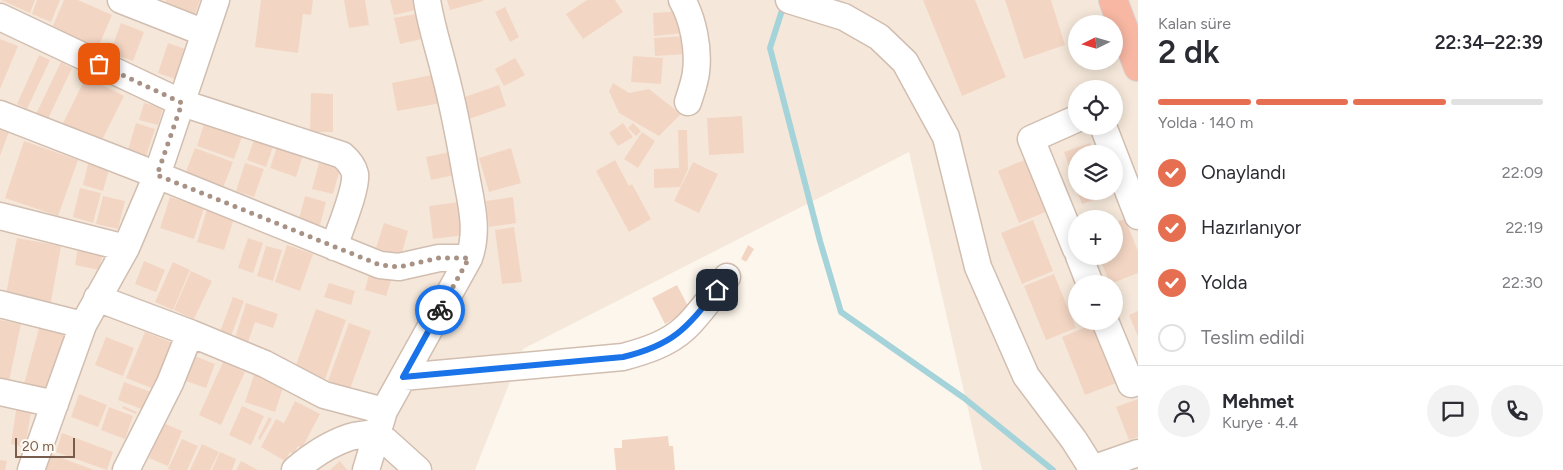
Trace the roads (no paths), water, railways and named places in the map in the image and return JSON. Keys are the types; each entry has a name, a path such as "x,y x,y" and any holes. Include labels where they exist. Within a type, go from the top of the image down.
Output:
{"highway":[{"path":"1113,0 1138,67"}],"street":[{"path":"121,0 205,33"},
{"path":"31,470 83,325 126,248 157,175 216,0"},
{"path":"366,470 381,422 403,377 469,258 474,238 474,220 456,120 436,44 427,0"},
{"path":"682,0 687,9 692,27 696,58 696,71 688,102"},
{"path":"789,0 817,8 847,9 905,62 946,137 978,267 1026,376 1074,440 1092,470 1138,453"},
{"path":"0,17 182,103 342,155 349,160 353,168 355,183 334,247"},
{"path":"0,114 380,265 391,267 407,266 439,258 469,258"},
{"path":"1068,123 1032,139 1068,229"},
{"path":"1106,135 1138,216"},
{"path":"0,216 126,248"},
{"path":"403,377 623,357 640,353 656,347 686,328 727,277"},
{"path":"97,298 265,364 381,422 418,470"},
{"path":"0,304 83,325"},
{"path":"1110,330 1131,384 1138,382"},
{"path":"126,470 170,383 190,333"},
{"path":"0,392 56,404"},
{"path":"295,470 310,456 381,422"}],"waterway":[{"path":"784,4 770,48 820,241 841,312 964,398 1053,470"}]}
